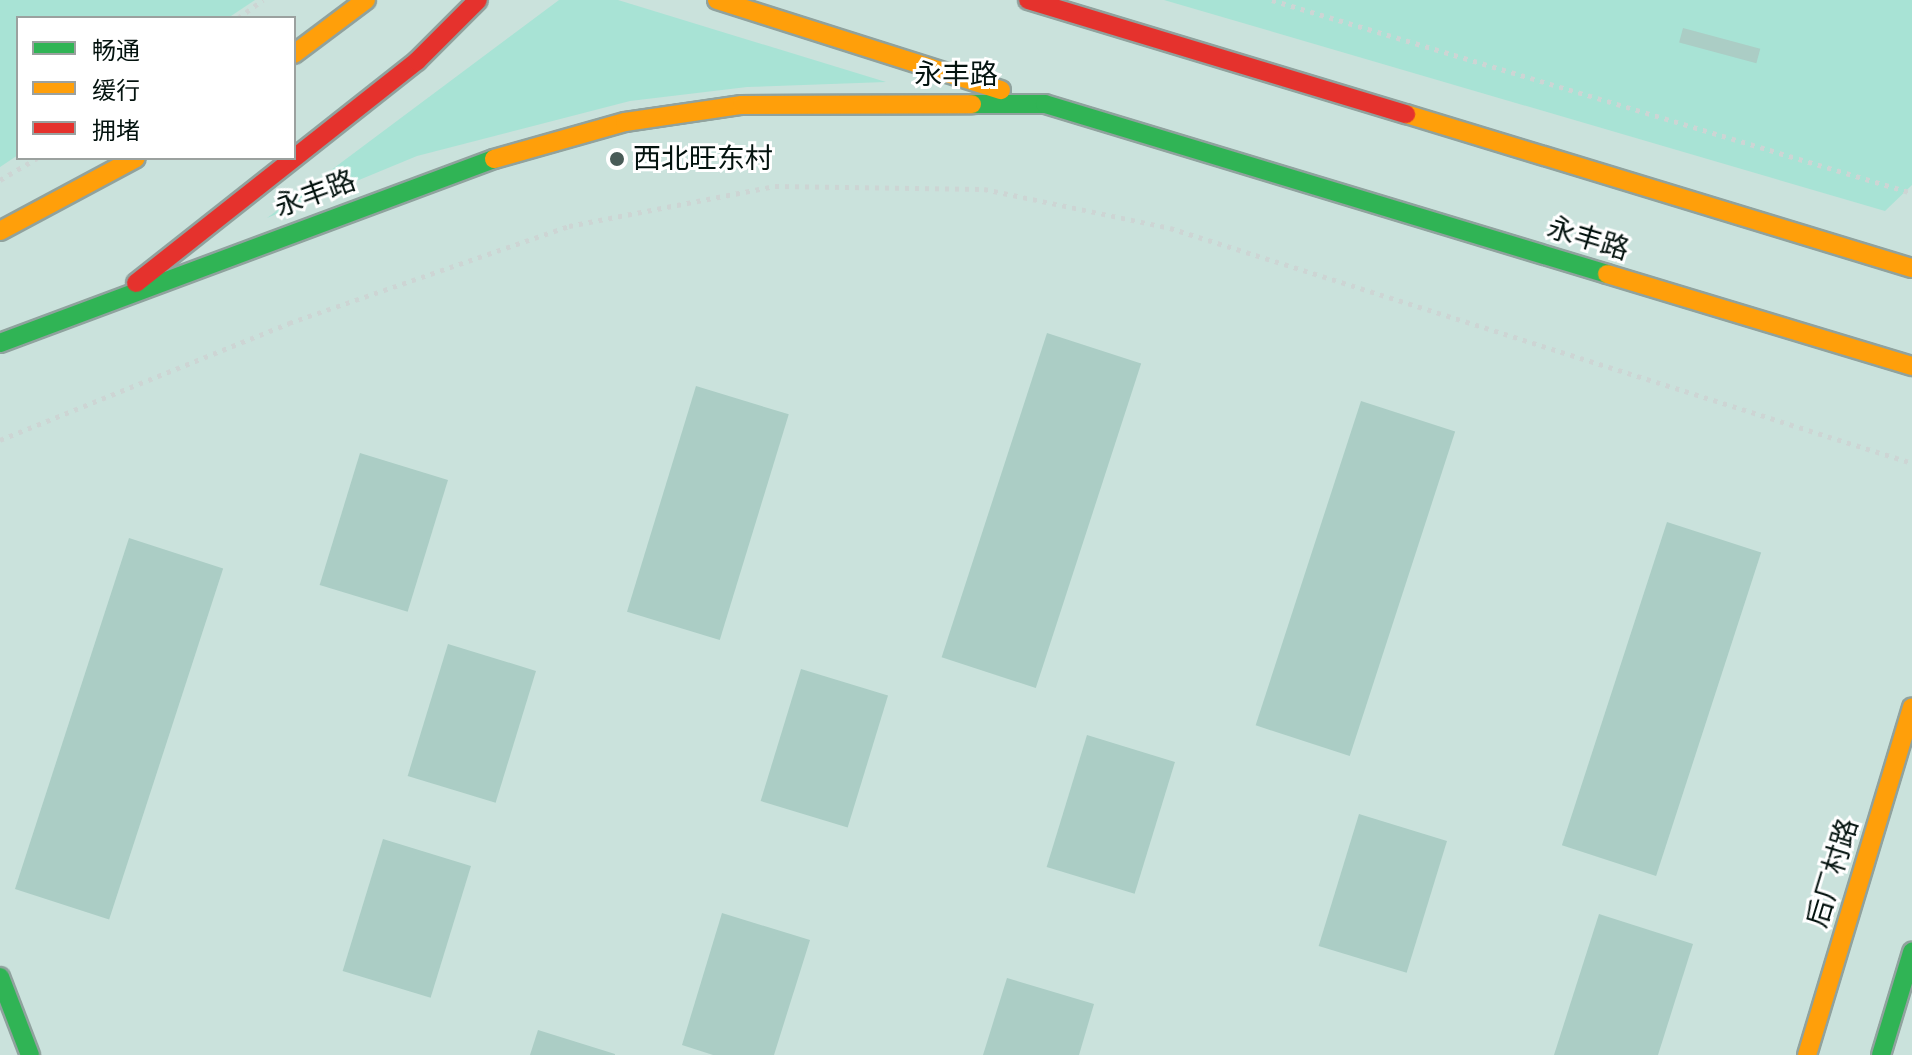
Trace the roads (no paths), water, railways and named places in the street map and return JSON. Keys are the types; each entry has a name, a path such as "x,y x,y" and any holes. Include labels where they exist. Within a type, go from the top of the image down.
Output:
{"main road":[{"path":"296,52 366,0"},
{"path":"296,156 417,61 478,0"},
{"path":"717,0 1045,104"},
{"path":"1028,0 1912,268"},
{"name":"永丰路","path":"0,343 123,293 499,157 625,122 742,105 1045,104 1912,366"},
{"path":"0,231 132,160"},
{"path":"123,293 292,160"},
{"name":"后厂村路","path":"1807,1055 1912,708"},
{"path":"1881,1055 1912,952"},
{"path":"0,977 30,1055"}],"place":[{"name":"西北旺东村","path":"617,159"}]}
